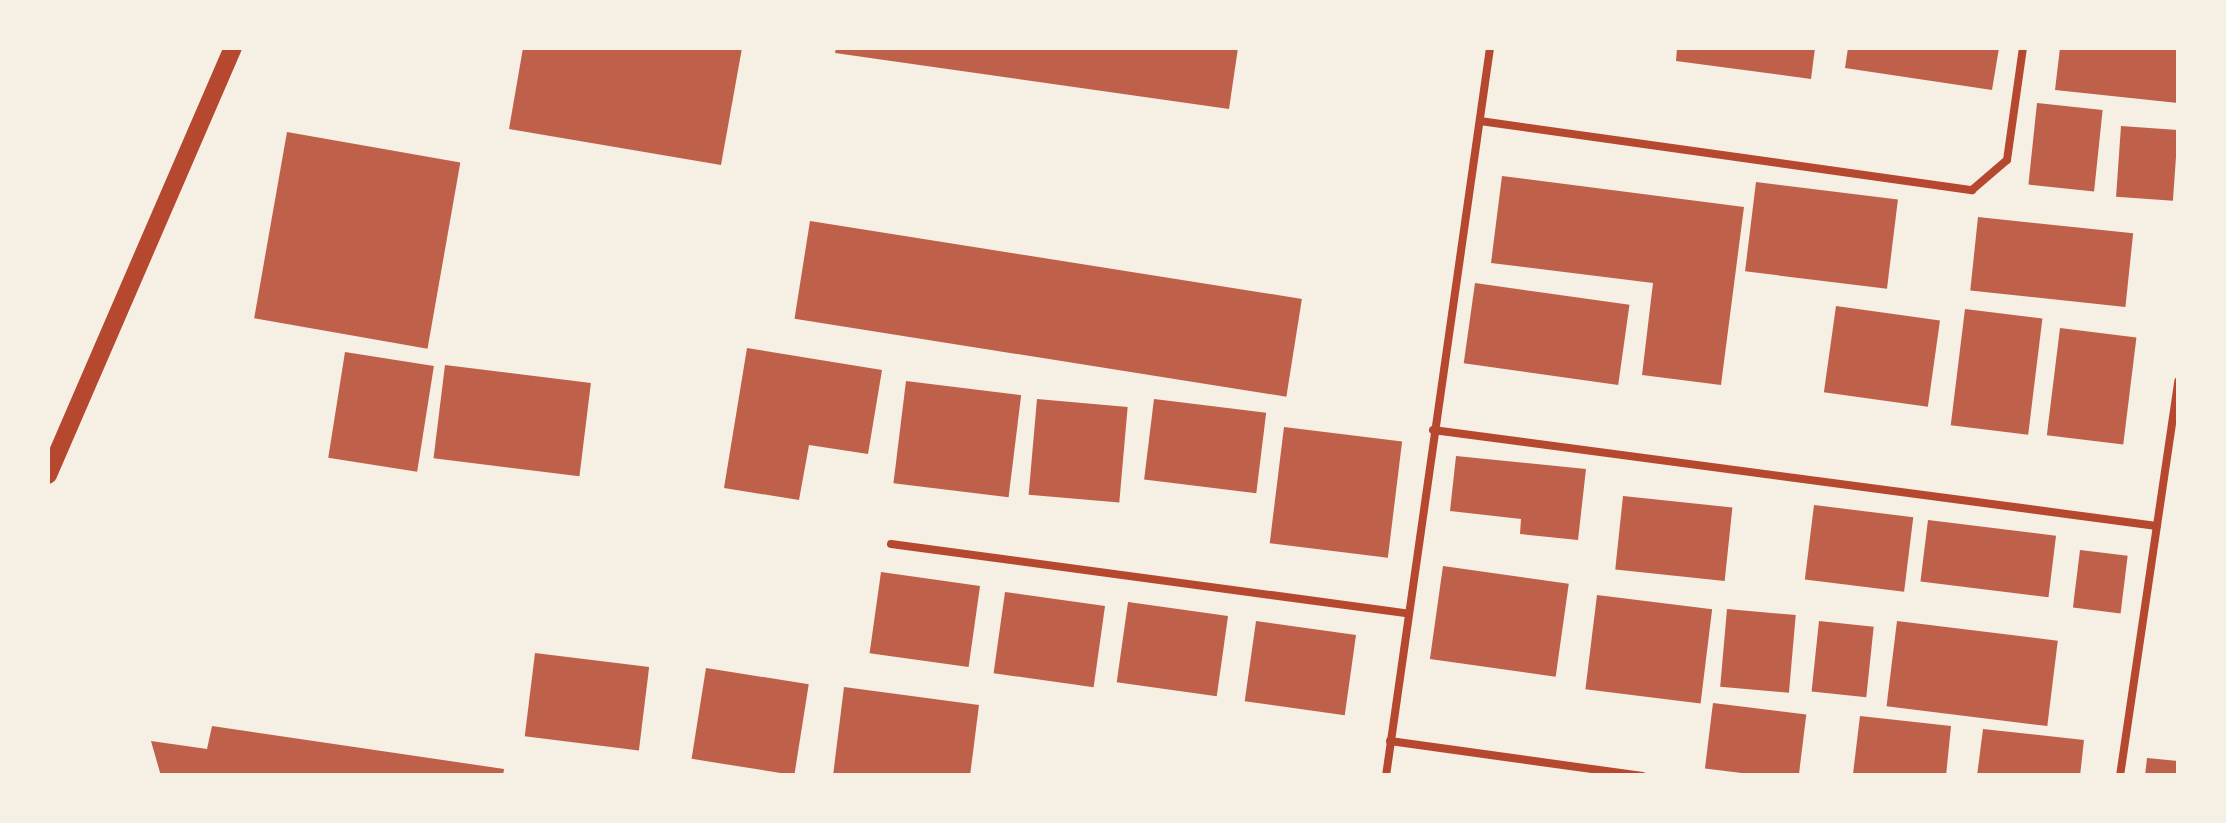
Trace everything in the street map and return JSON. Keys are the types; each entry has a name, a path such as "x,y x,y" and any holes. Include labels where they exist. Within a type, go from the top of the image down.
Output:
{"street":[{"path":"48,475 233,48"}],"lane":[{"path":"1386,776 1405,613 1490,48"},
{"path":"1480,121 1972,190 2008,160 2022,48"},
{"path":"2120,776 2178,380"},
{"path":"1432,430 2158,526"},
{"path":"892,544 1405,613"},
{"path":"1390,741 1643,776"}],"building":[{"path":"523,48 742,48 721,165 509,129"},
{"path":"836,48 1238,48 1229,109 835,53"},
{"path":"1677,48 1815,48 1811,79 1676,61"},
{"path":"1848,48 1999,48 1992,90 1845,68"},
{"path":"2060,48 2178,48 2178,103 2055,90"},
{"path":"2037,103 2103,110 2094,191 2028,185"},
{"path":"2121,126 2178,130 2173,201 2116,197"},
{"path":"287,132 460,163 428,349 254,318"},
{"path":"1502,176 1744,207 1721,385 1642,375 1653,283 1491,263"},
{"path":"1756,182 1898,199 1887,289 1745,271"},
{"path":"1978,217 2133,233 2125,307 1970,291"},
{"path":"810,221 1302,299 1286,397 795,319"},
{"path":"1475,283 1629,305 1618,385 1464,363"},
{"path":"1836,306 1940,321 1928,407 1824,392"},
{"path":"1965,309 2042,319 2028,435 1951,425"},
{"path":"2060,328 2136,337 2123,445 2047,435"},
{"path":"747,348 882,370 868,454 809,445 799,500 724,488"},
{"path":"345,352 434,366 417,472 328,458"},
{"path":"445,365 591,383 579,476 434,458"},
{"path":"906,381 1021,395 1009,497 893,483"},
{"path":"1037,399 1128,407 1119,503 1029,495"},
{"path":"1154,399 1266,413 1256,493 1144,479"},
{"path":"1284,427 1402,442 1388,558 1270,543"},
{"path":"1456,456 1586,469 1578,540 1520,534 1521,519 1450,511"},
{"path":"1623,496 1732,507 1725,581 1615,570"},
{"path":"1814,505 1913,517 1904,592 1805,579"},
{"path":"1928,520 2056,536 2048,597 1920,582"},
{"path":"2080,550 2128,556 2121,613 2073,608"},
{"path":"1443,566 1569,584 1556,677 1430,659"},
{"path":"881,572 980,586 969,667 870,653"},
{"path":"1005,592 1105,606 1094,687 994,673"},
{"path":"1597,595 1712,609 1701,703 1585,689"},
{"path":"1128,602 1228,616 1217,696 1117,682"},
{"path":"1727,609 1796,615 1789,693 1720,687"},
{"path":"1256,621 1356,635 1345,715 1245,701"},
{"path":"1819,621 1874,627 1866,697 1812,692"},
{"path":"1897,621 2058,641 2047,726 1887,706"},
{"path":"535,653 649,667 639,750 525,736"},
{"path":"706,668 809,684 794,775 692,759"},
{"path":"844,687 979,705 970,776 833,776"},
{"path":"1713,703 1806,714 1799,776 1705,769"},
{"path":"1860,716 1951,726 1946,776 1853,774"},
{"path":"212,726 504,769 503,776 161,776 151,741 207,749"},
{"path":"1983,729 2084,740 2080,776 1977,776"},
{"path":"2147,758 2178,761 2178,776 2145,776"}]}
